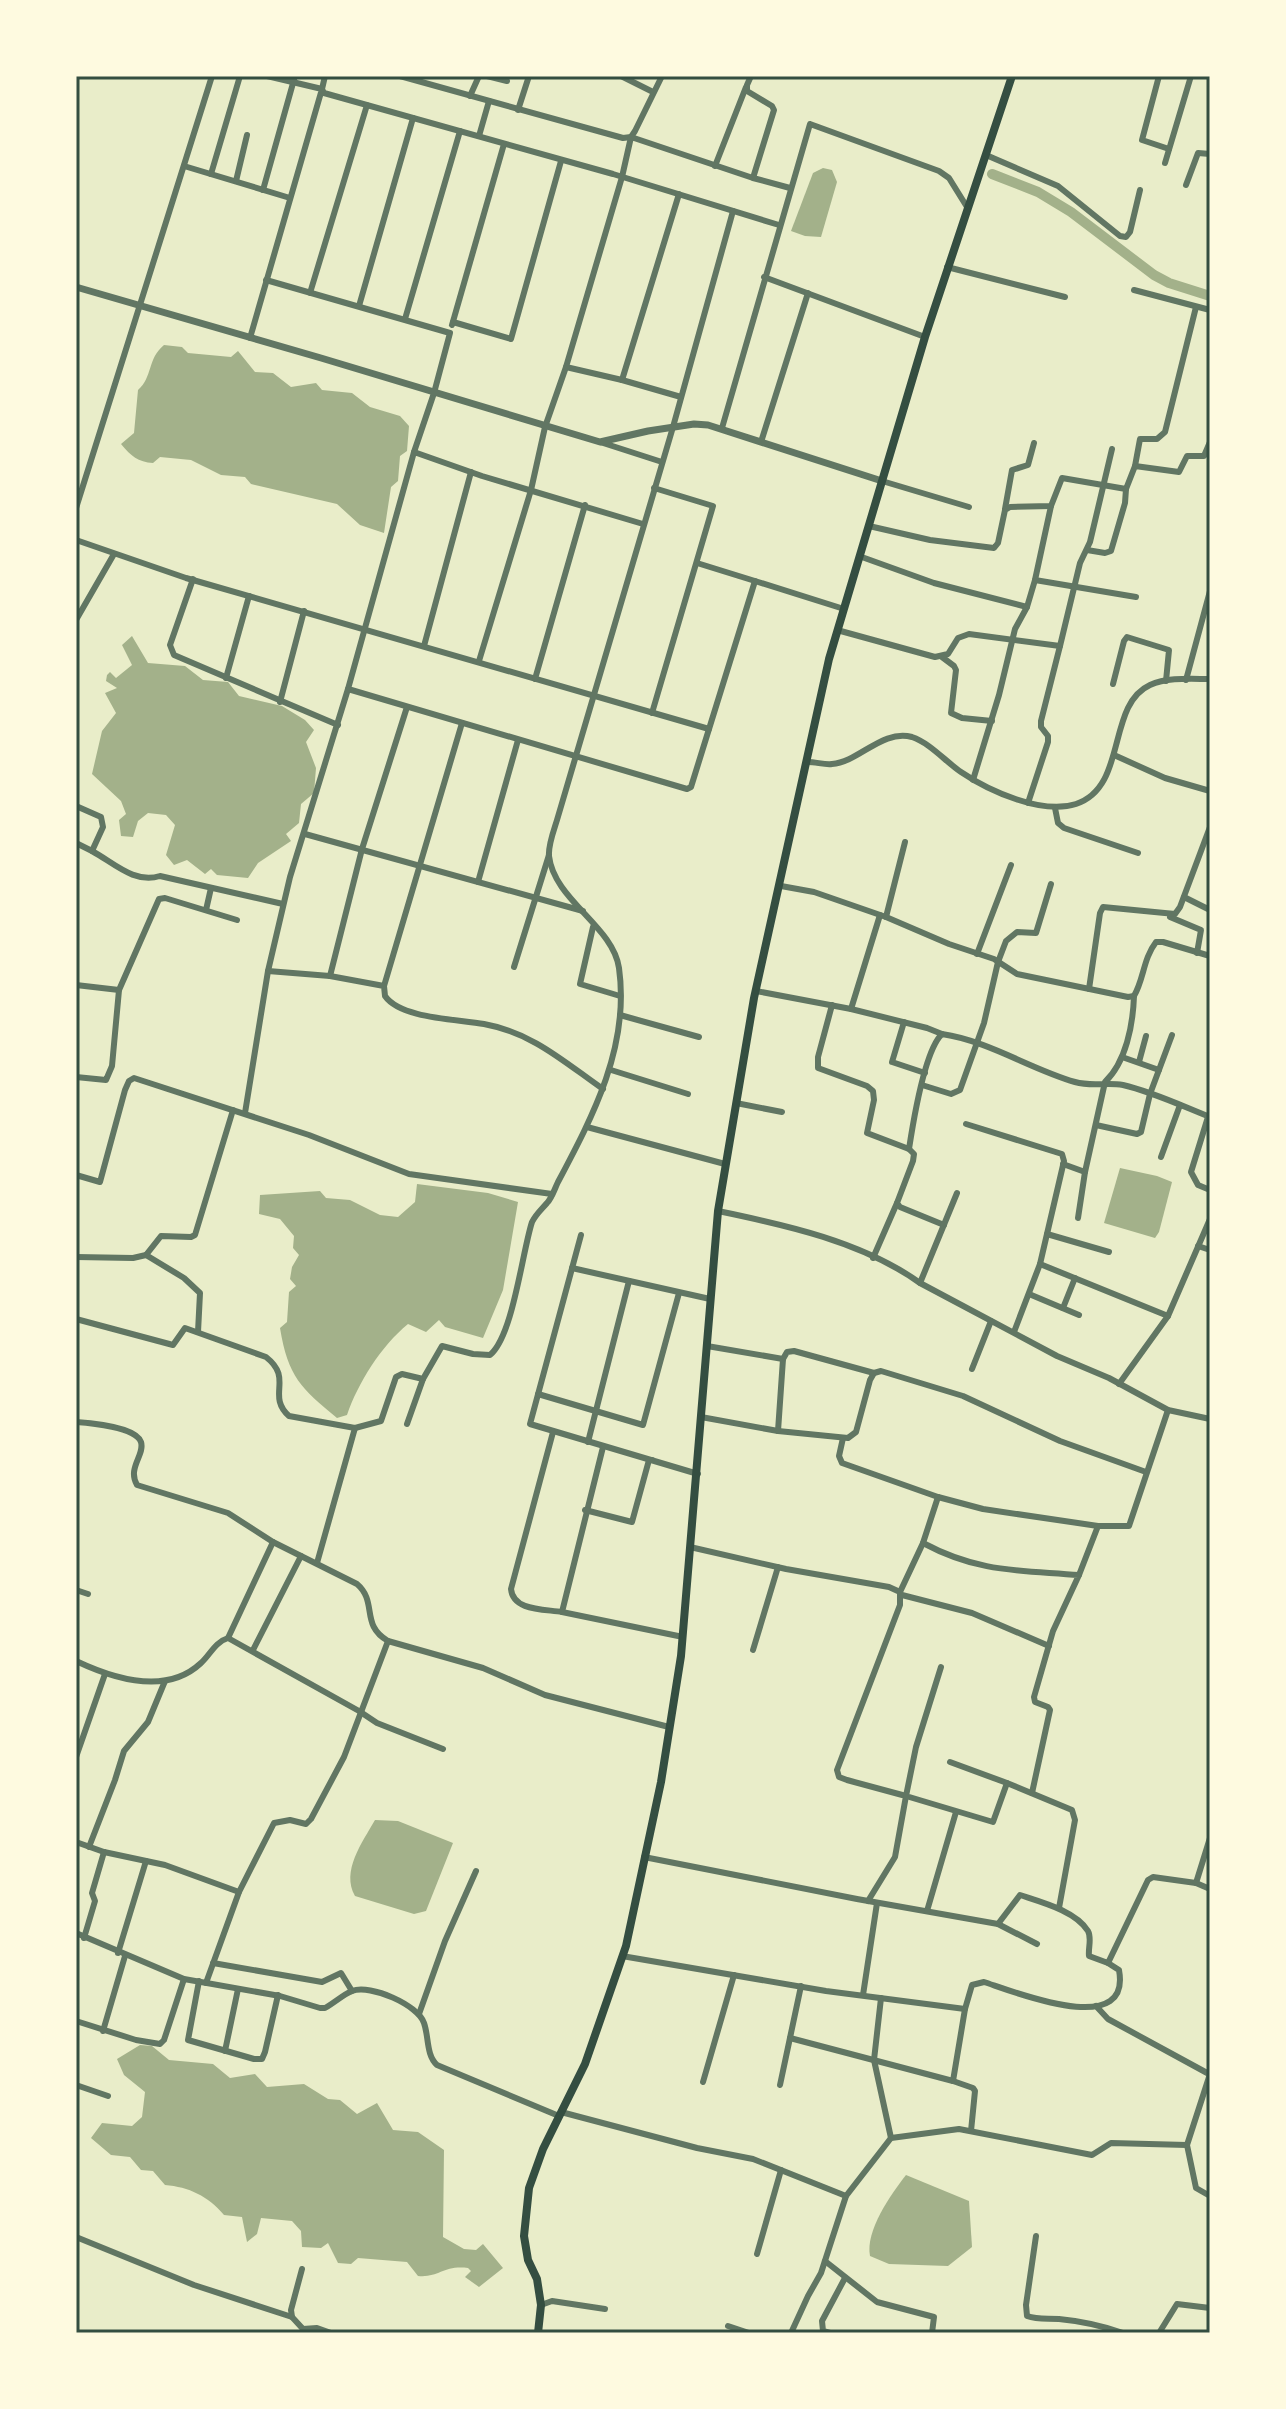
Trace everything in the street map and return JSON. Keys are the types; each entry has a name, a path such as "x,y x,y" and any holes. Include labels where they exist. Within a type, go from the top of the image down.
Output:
{"main road":[{"path":"538,2333 541,2305 524,2236 529,2188 585,2064 622,1956 661,1782 683,1637 718,1211 756,991 837,630 947,267 1012,76"}],"street":[{"path":"76,508 212,76"},
{"path":"211,174 240,76"},
{"path":"267,76 294,79 322,89 324,93 779,225"},
{"path":"250,338 325,76"},
{"path":"400,76 623,138 631,137 790,188"},
{"path":"470,96 479,76"},
{"path":"487,76 507,81"},
{"path":"518,110 529,76"},
{"path":"621,76 653,92"},
{"path":"479,661 531,490 545,427 566,367 622,177 631,137 662,76"},
{"path":"715,166 751,76"},
{"path":"1159,76 1142,140 1169,149"},
{"path":"1165,163 1191,76"},
{"path":"263,190 294,79"},
{"path":"747,85 747,91 774,110 753,178"},
{"path":"479,136 489,101"},
{"path":"310,293 367,105"},
{"path":"359,306 413,118"},
{"path":"722,428 810,124 939,171 949,178 967,207"},
{"path":"405,319 460,131"},
{"path":"236,181 247,135"},
{"path":"245,1113 268,971 283,904 320,775 338,725 504,144"},
{"path":"1186,185 1198,153 1210,154"},
{"path":"986,155 1058,186 1120,236 1126,237 1130,232 1140,190"},
{"path":"453,322 511,339 561,161"},
{"path":"184,166 290,198"},
{"path":"622,380 679,194"},
{"path":"514,967 673,427 733,211"},
{"path":"947,267 1065,297"},
{"path":"764,277 925,337"},
{"path":"266,280 450,333"},
{"path":"76,288 662,462"},
{"path":"1134,290 1210,310"},
{"path":"761,442 808,293"},
{"path":"1087,550 1111,551 1140,439 1157,439 1165,432 1196,307"},
{"path":"566,367 681,397"},
{"path":"600,442 694,424 722,428 969,507"},
{"path":"1135,466 1179,472 1187,456 1204,456 1210,442"},
{"path":"869,526 930,540 994,548 998,543 1012,470 1028,465 1034,443"},
{"path":"1028,803 1048,742 1041,721 1112,449"},
{"path":"414,452 643,524"},
{"path":"424,646 471,472"},
{"path":"973,780 992,721 1012,639 1035,580 1051,506 1062,478 1126,489"},
{"path":"652,713 713,506 654,488"},
{"path":"535,679 585,505"},
{"path":"1005,510 1010,507 1051,506"},
{"path":"76,540 249,596 709,729"},
{"path":"76,620 114,554"},
{"path":"859,556 934,583 1027,607"},
{"path":"697,563 844,609"},
{"path":"193,579 170,645 174,655 338,725"},
{"path":"1035,580 1136,597"},
{"path":"348,689 687,789 691,787 755,581"},
{"path":"1186,680 1210,591"},
{"path":"226,678 249,596"},
{"path":"280,702 304,611"},
{"path":"837,630 942,657 956,670 951,713 962,718 992,721"},
{"path":"942,657 948,654 963,634 1060,646"},
{"path":"1113,684 1127,637 1169,650 1166,681"},
{"path":"808,762 837,763 887,740 910,737 973,780 1028,803 1055,808 1079,803 1094,792 1105,777 1132,701 1141,690 1166,681 1210,679"},
{"path":"330,976 362,849 407,707"},
{"path":"462,723 384,986 385,996 398,1009 488,1024 523,1035 544,1045 603,1089"},
{"path":"478,882 518,740"},
{"path":"1114,755 1165,778 1210,791"},
{"path":"76,806 101,817 103,822 92,851"},
{"path":"1055,808 1058,823 1064,828 1138,853"},
{"path":"1167,916 1175,914 1184,897 1210,827"},
{"path":"305,834 583,911"},
{"path":"851,1009 905,842"},
{"path":"76,843 140,878 160,876 283,904"},
{"path":"407,1424 423,1379 442,1346 473,1354 490,1355 495,1351 506,1328 533,1221 552,1194 587,1127 611,1070 620,1015 619,968 614,948 593,927 557,878 549,855"},
{"path":"977,954 1011,865"},
{"path":"922,1085 956,1093 977,1044 998,962 1011,935 1017,932 1036,933 1051,884"},
{"path":"781,886 814,892 883,916 998,962 1017,974 1134,996"},
{"path":"206,910 211,888"},
{"path":"1184,897 1210,910"},
{"path":"76,1077 99,1081 106,1080 109,1075 119,990 159,899 165,898 237,920"},
{"path":"1089,989 1103,907 1167,916 1201,930 1197,953"},
{"path":"593,927 580,984 620,996"},
{"path":"756,991 904,1022 977,1044 1072,1081 1096,1085 1115,1073 1122,1057 1132,1021 1134,996 1142,969 1156,942 1210,956"},
{"path":"268,971 330,976 384,986"},
{"path":"76,985 119,990"},
{"path":"832,1005 818,1068 873,1091 867,1133 909,1149 914,1154 873,1258"},
{"path":"620,1015 699,1037"},
{"path":"904,1022 892,1062 925,1073"},
{"path":"909,1149 925,1073 937,1038 942,1034"},
{"path":"1096,1125 1137,1134 1141,1132 1150,1094 1172,1035"},
{"path":"1139,1062 1146,1036"},
{"path":"1122,1057 1159,1070"},
{"path":"611,1070 688,1094"},
{"path":"76,1175 100,1182 131,1078 309,1135 409,1174 552,1194"},
{"path":"1105,1082 1150,1094 1209,1117 1191,1172 1198,1185 1210,1190"},
{"path":"1078,1218 1105,1082"},
{"path":"736,1103 782,1112"},
{"path":"1161,1157 1180,1105"},
{"path":"76,1257 133,1258 146,1255 161,1236 195,1235 233,1110"},
{"path":"966,1124 1062,1154 1063,1164 1040,1264 1014,1332"},
{"path":"587,1127 725,1164"},
{"path":"1063,1164 1085,1172"},
{"path":"920,1283 957,1193"},
{"path":"897,1203 944,1225"},
{"path":"718,1211 778,1224 844,1245 899,1268 920,1283 1057,1356 1168,1410 1210,1419"},
{"path":"1119,1384 1168,1316 1210,1219"},
{"path":"1047,1234 1109,1252"},
{"path":"581,1235 530,1424 698,1474"},
{"path":"1198,1246 1210,1250"},
{"path":"146,1255 184,1278 200,1293 198,1332"},
{"path":"1040,1264 1168,1316"},
{"path":"572,1268 710,1299"},
{"path":"1063,1308 1075,1278"},
{"path":"588,1442 629,1281"},
{"path":"538,1394 643,1425 679,1293"},
{"path":"1029,1294 1079,1315"},
{"path":"76,1319 173,1345 185,1328 266,1357 277,1365 280,1373 279,1400 289,1416 355,1428 381,1421 399,1375 423,1379"},
{"path":"972,1369 991,1321"},
{"path":"707,1346 783,1359"},
{"path":"778,1431 783,1359 787,1352 794,1351 874,1373 889,1372 963,1396 1060,1441 1146,1472"},
{"path":"701,1417 778,1431 843,1438 853,1436 874,1373"},
{"path":"843,1438 839,1456 842,1463 938,1497 983,1509 1098,1526 1129,1526 1168,1410"},
{"path":"76,1422 127,1431 139,1439 141,1446 133,1475 137,1485 228,1513 273,1542 364,1590 370,1624 378,1635 388,1641 483,1668 545,1695 669,1727"},
{"path":"317,1563 355,1428"},
{"path":"553,1432 511,1589 512,1597 518,1604 683,1637"},
{"path":"562,1612 603,1447"},
{"path":"585,1510 632,1522 649,1460 652,1460"},
{"path":"938,1497 837,1774 847,1780 993,1822 1007,1783"},
{"path":"1032,1793 1050,1710 1035,1702 1034,1697 1053,1631 1098,1526"},
{"path":"228,1638 273,1542"},
{"path":"923,1543 968,1563 993,1569 1079,1575"},
{"path":"690,1547 889,1587 901,1594 972,1613 1049,1646"},
{"path":"253,1650 301,1556"},
{"path":"753,1650 778,1567"},
{"path":"76,1590 88,1594"},
{"path":"76,1661 130,1681 165,1681 189,1672 222,1640 228,1638 377,1723 443,1749"},
{"path":"278,1995 262,2059 188,2040 203,1982 239,1892 274,1823 290,1820 308,1824 344,1757 388,1641"},
{"path":"868,1901 895,1857 916,1747 941,1667"},
{"path":"76,1757 105,1674"},
{"path":"89,1847 124,1751 148,1722 165,1681"},
{"path":"950,1762 1072,1810 1074,1814 1059,1908"},
{"path":"927,1911 956,1812"},
{"path":"1196,1883 1210,1838"},
{"path":"76,1842 104,1852 165,1865 239,1892"},
{"path":"84,1938 95,1901 92,1893 104,1852"},
{"path":"644,1857 998,1924 1037,1944"},
{"path":"103,2031 146,1861"},
{"path":"419,2014 445,1941 476,1871"},
{"path":"1108,1963 1148,1880 1153,1877 1196,1883 1210,1889"},
{"path":"953,2081 972,1985 984,1982 1053,2006 1096,2006 1111,2000 1118,1987 1119,1970 1108,1963 1091,1959 1088,1953 1090,1938 1086,1929 1059,1908 1020,1895 998,1924"},
{"path":"863,1995 877,1903"},
{"path":"76,1933 184,1979 278,1995 325,2008 352,1991 368,1990 387,1995 419,2014 424,2022 431,2059 437,2065 560,2114 753,2159 846,2196"},
{"path":"622,1956 965,2009"},
{"path":"213,1963 322,1982 341,1973 352,1991"},
{"path":"703,2082 734,1975"},
{"path":"76,2021 103,2031 160,2044 184,1979"},
{"path":"780,2085 801,1986"},
{"path":"225,2051 238,1989"},
{"path":"881,1998 874,2060 891,2138"},
{"path":"1096,2006 1108,2019 1210,2074 1187,2145 1196,2188 1210,2196"},
{"path":"790,2038 973,2088 971,2131"},
{"path":"76,2085 108,2096"},
{"path":"791,2333 825,2261 846,2196 891,2138 959,2129 1092,2155 1111,2143 1187,2145"},
{"path":"757,2254 781,2170"},
{"path":"1036,2236 1027,2316 1100,2326 1123,2333"},
{"path":"76,2237 194,2285 292,2317 303,2329 317,2328 331,2333"},
{"path":"825,2261 877,2302 934,2317 932,2333"},
{"path":"292,2317 291,2310 302,2269"},
{"path":"830,2333 823,2331 822,2321 845,2278"},
{"path":"541,2305 552,2301 605,2309"},
{"path":"1159,2333 1177,2304 1210,2308"},
{"path":"728,2326 749,2333"}],"shaded area":[{"path":"823,168 832,170 837,182 821,237 791,231 813,173"},
{"path":"164,345 182,347 188,353 231,357 238,351 255,372 273,373 291,387 316,383 322,390 352,393 370,407 400,416 409,426 407,451 400,456 398,481 391,487 384,533 360,525 337,504 251,484 245,477 221,475 191,460 160,457 153,463 132,455 121,444 134,433 138,390"},
{"path":"132,636 148,663 185,666 203,680 228,682 239,696 282,706 305,720 314,730 306,742 316,768 314,793 301,804 299,823 286,834 291,841 258,863 248,878 217,875 211,869 205,874 187,860 174,865 166,855 175,825 166,815 148,813 138,821 133,837 121,836 119,820 126,814 121,801 92,774 102,731 116,713 105,693 117,688 106,681 107,675 110,672 116,678 132,665 122,645"},
{"path":"1120,1168 1172,1182 1155,1238 1104,1223"},
{"path":"417,1184 488,1193 518,1202 503,1290 483,1338 445,1327 439,1320 426,1332 408,1324 372,1366 357,1390 347,1415 337,1418 305,1389 287,1359 280,1328 287,1322 289,1292 296,1286 290,1279 292,1267 299,1255 293,1248 294,1236 280,1219 259,1214 260,1195 320,1191 326,1198 350,1200 380,1215 398,1217 415,1202"},
{"path":"375,1820 398,1821 453,1843 426,1911 414,1914 355,1896 350,1877 352,1867"},
{"path":"140,2045 152,2046 169,2060 213,2064 230,2078 255,2074 267,2087 304,2084 328,2099 340,2100 357,2114 377,2103 393,2130 418,2132 444,2150 443,2237 464,2249 476,2250 483,2244 503,2268 479,2287 465,2277 471,2271 468,2268 418,2276 407,2262 358,2258 351,2264 338,2263 328,2243 321,2248 302,2247 301,2231 292,2221 261,2218 257,2234 247,2242 242,2217 224,2215 198,2194 165,2185 153,2171 141,2170 130,2157 111,2155 91,2138 102,2123 132,2126 142,2117 145,2092 124,2075 117,2059"},
{"path":"906,2175 969,2201 972,2247 948,2266 889,2264 870,2256 869,2246 875,2224"}],"waterway":[{"path":"992,174 1038,192 1071,212 1154,275 1210,296"}]}
